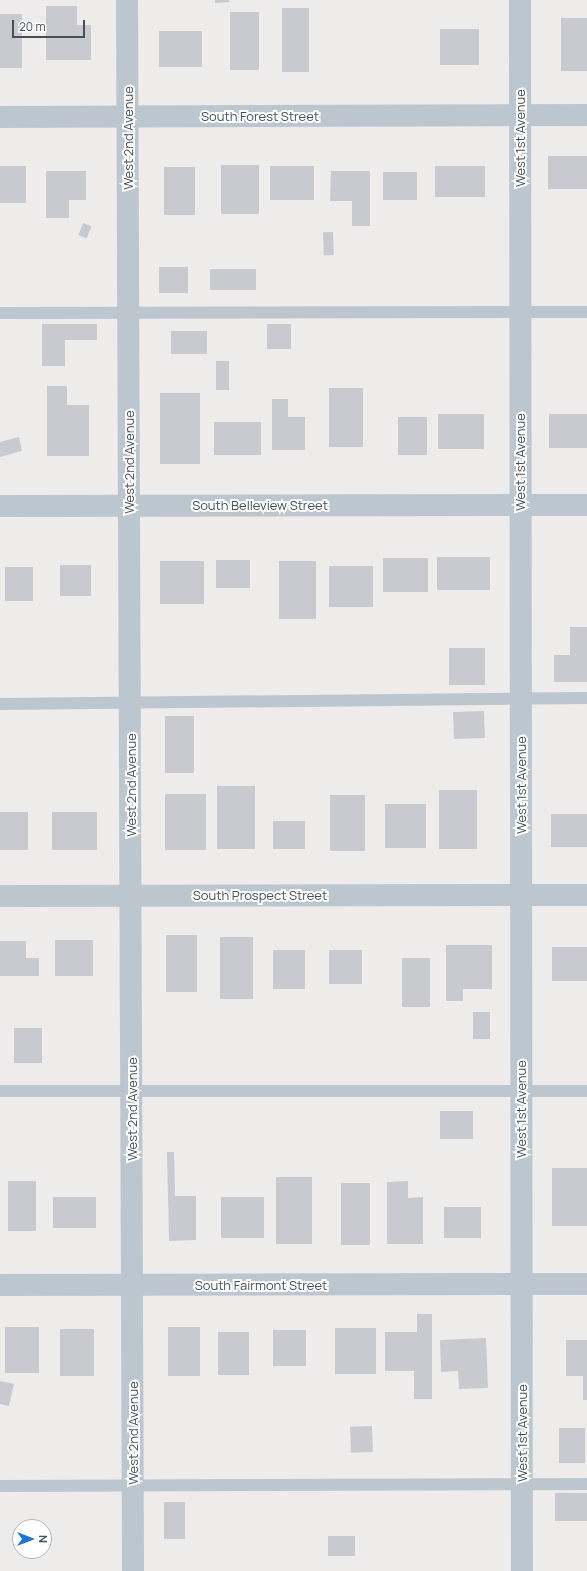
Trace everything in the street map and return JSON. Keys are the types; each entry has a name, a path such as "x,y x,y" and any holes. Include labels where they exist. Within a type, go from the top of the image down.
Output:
{"street":[{"name":"West 2nd Avenue","path":"127,0 134,1571"},
{"name":"West 1st Avenue","path":"520,0 522,1571"},
{"name":"South Forest Street","path":"0,117 587,115"},
{"name":"South Belleview Street","path":"0,506 587,505"},
{"name":"South Prospect Street","path":"0,896 587,895"},
{"name":"South Fairmont Street","path":"0,1285 587,1284"}],"lane":[{"path":"0,313 587,312"},
{"path":"0,704 130,704 587,698"},
{"path":"0,1091 587,1091"},
{"path":"0,1486 587,1484"}],"building":[{"path":"215,0 229,0 229,2 215,3"},
{"path":"46,6 77,6 77,25 91,25 91,60 46,60"},
{"path":"282,8 309,8 309,72 282,72"},
{"path":"230,12 259,12 259,70 230,70"},
{"path":"0,14 22,14 22,68 0,68"},
{"path":"561,18 587,18 587,71 561,71"},
{"path":"440,29 479,29 479,65 440,65"},
{"path":"159,31 202,31 202,67 159,67"},
{"path":"548,156 587,156 587,189 548,189"},
{"path":"221,165 259,165 259,214 221,214"},
{"path":"0,166 26,166 26,203 0,203"},
{"path":"270,166 314,166 314,200 270,200"},
{"path":"435,166 485,166 485,197 435,197"},
{"path":"164,167 195,167 195,215 164,215"},
{"path":"46,171 86,171 86,200 69,200 69,218 46,218"},
{"path":"331,171 370,171 370,226 352,226 352,201 330,201"},
{"path":"383,172 417,172 417,200 383,200"},
{"path":"83,223 91,226 87,238 78,235"},
{"path":"323,232 333,232 334,255 324,255"},
{"path":"159,267 188,267 188,293 159,293"},
{"path":"210,269 256,269 256,290 210,290"},
{"path":"42,324 97,324 97,340 65,340 65,366 42,366"},
{"path":"267,324 291,324 291,349 267,349"},
{"path":"171,331 207,331 207,354 171,354"},
{"path":"216,361 229,361 229,390 216,390"},
{"path":"47,386 67,386 67,405 89,405 89,456 47,456"},
{"path":"329,388 363,388 363,447 329,447"},
{"path":"160,393 200,393 200,464 160,464"},
{"path":"272,399 288,399 288,417 305,417 305,450 272,450"},
{"path":"438,414 484,414 484,449 438,449"},
{"path":"549,414 587,414 587,448 549,448"},
{"path":"398,417 427,417 427,455 398,455"},
{"path":"214,422 261,422 261,455 214,455"},
{"path":"19,437 22,451 0,457 0,442"},
{"path":"437,557 490,557 490,590 437,590"},
{"path":"383,558 428,558 428,592 383,592"},
{"path":"216,560 250,560 250,588 216,588"},
{"path":"160,561 204,561 204,604 160,604"},
{"path":"279,561 316,561 316,619 279,619"},
{"path":"60,565 91,565 91,596 60,596"},
{"path":"329,566 373,566 373,607 329,607"},
{"path":"5,567 33,567 33,601 5,601"},
{"path":"570,627 587,627 587,682 554,682 554,655 570,655"},
{"path":"449,648 485,648 485,685 449,685"},
{"path":"484,711 485,738 454,739 453,712"},
{"path":"165,716 194,716 194,773 165,773"},
{"path":"217,786 255,786 255,849 217,849"},
{"path":"439,790 477,790 477,849 439,849"},
{"path":"165,794 206,794 206,850 165,850"},
{"path":"330,795 365,795 365,851 330,851"},
{"path":"385,804 426,804 426,848 385,848"},
{"path":"0,812 28,812 28,850 0,850"},
{"path":"52,812 97,812 97,850 52,850"},
{"path":"551,814 587,814 587,847 551,847"},
{"path":"273,821 305,821 305,849 273,849"},
{"path":"166,935 197,935 197,992 166,992"},
{"path":"220,937 253,937 253,999 220,999"},
{"path":"55,940 93,940 93,976 55,976"},
{"path":"0,941 26,941 26,958 39,958 39,976 0,976"},
{"path":"446,945 492,945 492,989 463,989 463,1001 446,1001"},
{"path":"552,947 587,947 587,981 552,981"},
{"path":"273,950 305,950 305,989 273,989"},
{"path":"329,950 362,950 362,984 329,984"},
{"path":"402,958 430,958 430,1007 402,1007"},
{"path":"473,1012 490,1012 490,1039 473,1039"},
{"path":"14,1028 42,1028 42,1063 14,1063"},
{"path":"440,1111 473,1111 473,1139 440,1139"},
{"path":"167,1152 174,1152 175,1196 196,1196 196,1240 169,1241"},
{"path":"552,1168 587,1168 587,1226 552,1226"},
{"path":"276,1177 312,1177 312,1244 276,1244"},
{"path":"8,1181 36,1181 36,1231 8,1231"},
{"path":"408,1181 408,1198 423,1197 423,1244 387,1244 387,1182"},
{"path":"341,1183 370,1183 370,1245 341,1245"},
{"path":"53,1197 96,1197 96,1228 53,1228"},
{"path":"221,1197 264,1197 264,1238 221,1238"},
{"path":"444,1207 481,1207 481,1238 444,1238"},
{"path":"417,1314 432,1314 432,1399 414,1399 414,1371 385,1371 385,1332 417,1332"},
{"path":"5,1327 39,1327 39,1373 5,1373"},
{"path":"168,1327 200,1327 200,1376 168,1376"},
{"path":"335,1328 376,1328 376,1374 335,1374"},
{"path":"60,1329 94,1329 94,1376 60,1376"},
{"path":"273,1330 306,1330 306,1366 273,1366"},
{"path":"218,1332 249,1332 249,1375 218,1375"},
{"path":"486,1338 488,1388 459,1389 458,1371 441,1372 440,1340"},
{"path":"566,1340 587,1340 587,1400 583,1400 583,1376 566,1376"},
{"path":"0,1381 14,1384 9,1406 0,1404"},
{"path":"372,1426 373,1452 351,1453 350,1427"},
{"path":"559,1428 585,1428 585,1463 559,1463"},
{"path":"555,1493 587,1493 587,1521 555,1521"},
{"path":"164,1502 185,1502 185,1539 164,1539"},
{"path":"328,1536 355,1536 355,1556 328,1556"}]}
